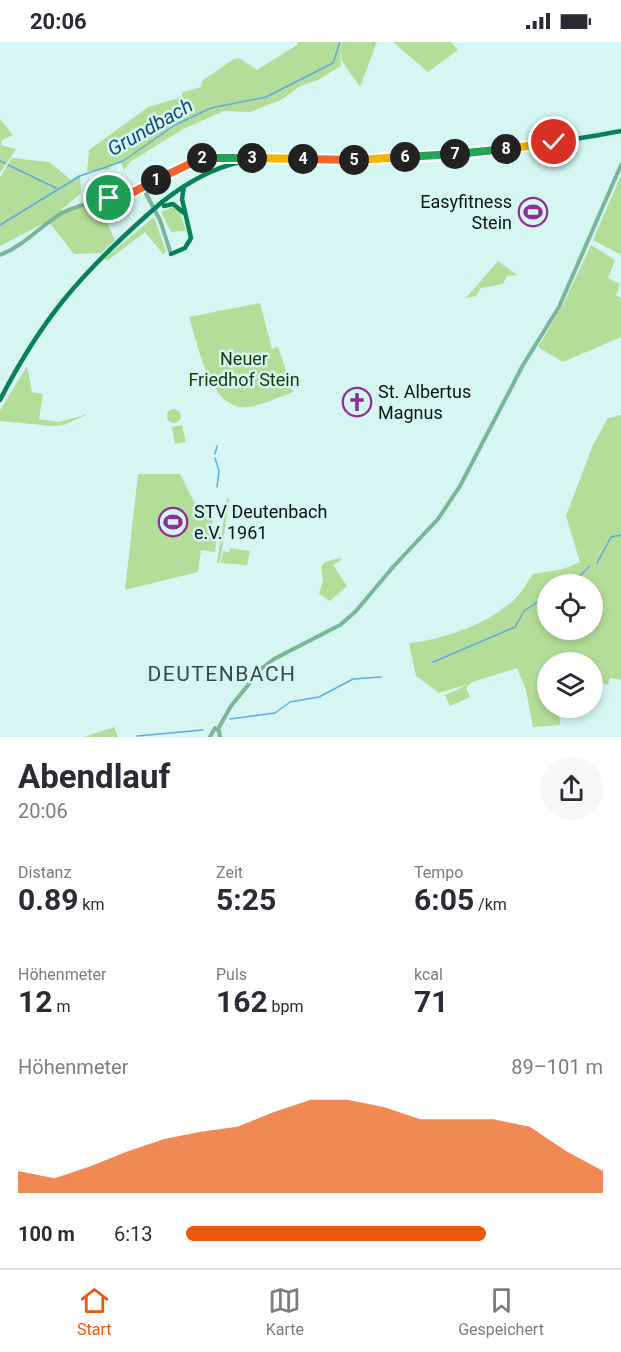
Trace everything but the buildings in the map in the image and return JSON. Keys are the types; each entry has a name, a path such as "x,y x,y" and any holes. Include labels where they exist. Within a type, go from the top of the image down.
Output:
{"main road":[{"path":"0,400 28,348 57,306 82,276 146,216 185,184 207,172 254,159 372,160 499,150 621,131"},
{"path":"143,188 197,159 244,156 254,159"},
{"path":"197,159 208,162 210,166 207,172"},
{"path":"171,254 181,251 189,243 181,194 185,184"},
{"path":"163,204 173,204 179,207 185,215"}],"street":[{"path":"220,737 218,729 231,706 262,668 273,659 340,625 356,611 442,515 469,470 526,361 558,308 621,165"},
{"path":"0,255 21,245 61,214 93,200 126,196 143,188 160,220 171,254"},
{"path":"210,737 212,730 218,729"}],"green space":[{"path":"298,42 340,42 340,45 342,42 377,42 360,87 342,61 340,49 341,66 318,80 300,86 283,99 250,112 224,111 183,129 130,162 124,170 121,163 112,165 110,169 87,172 89,150 148,107 182,97 183,92 201,87 202,81 234,59 239,58 257,70 297,45"},
{"path":"393,42 451,42 458,50 428,72"},
{"path":"0,119 13,135 2,140 1,145 16,149 0,173"},
{"path":"12,158 49,162 71,180 80,174 81,193 60,211 103,202 106,220 115,240 101,253 74,254 48,221 0,246 0,177"},
{"path":"621,175 621,255 593,240"},
{"path":"172,207 180,212 186,231 171,232 161,212"},
{"path":"154,217 166,252 163,254 145,232 107,261 105,258"},
{"path":"591,245 615,260 608,278 620,284 616,295 621,298 621,337 563,362 538,347 563,305"},
{"path":"498,261 517,275 507,276 503,284 481,288 476,296 466,298"},
{"name":"Neuer Friedhof Stein","path":"260,303 272,349 278,347 293,392 254,406 236,406 224,399 215,388 202,359 189,317"},
{"path":"27,366 32,392 43,394 39,419 59,422 88,414 64,425 52,426 0,421 0,410"},
{"path":"174,409 179,411 181,416 179,421 174,423 169,421 167,416 169,411"},
{"path":"621,415 621,680 610,678 608,685 603,683 603,652 537,652 537,718 560,718 560,725 533,727 526,690 517,668 472,682 466,688 470,697 450,706 445,695 469,684 439,693 416,676 409,643 436,638 477,624 513,601 533,574 563,569 580,562 566,516 593,445 608,418"},
{"path":"182,425 186,442 175,444 172,427"},
{"name":"STV Deutenbach e.V. 1961","path":"138,474 180,474 195,504 213,512 212,532 217,533 215,552 201,550 198,572 125,590"},
{"path":"227,498 229,499 220,563 217,563"},
{"path":"230,548 250,551 247,565 221,563 223,551 229,552"},
{"path":"340,558 341,560 333,565 347,586 330,601 319,594 323,580 321,567 325,562"},
{"path":"114,727 118,737 84,737"}],"waterway":[{"name":"Grundbach","path":"0,225 80,176 123,161 175,125 211,108 266,97 333,63 340,42"},
{"path":"0,161 5,163"},
{"path":"8,165 56,188"},
{"path":"215,454 217,446"},
{"path":"215,458 219,471 217,487"},
{"path":"597,563 611,537 621,535"},
{"path":"582,574 590,566"},
{"path":"433,662 515,627 524,611 537,602"},
{"path":"230,719 275,713 290,702 319,697 353,679 381,677"},
{"path":"137,736 203,730"}],"place":[{"name":"Easyfitness Stein","path":"533,212"},
{"name":"St. Albertus Magnus","path":"357,402"},
{"name":"STV Deutenbach e.V. 1961","path":"173,522"}],"district":[{"name":"DEUTENBACH","path":"222,674"}],"route":[{"path":"109,198 126,196 202,157 372,160 489,151 554,142"}]}
